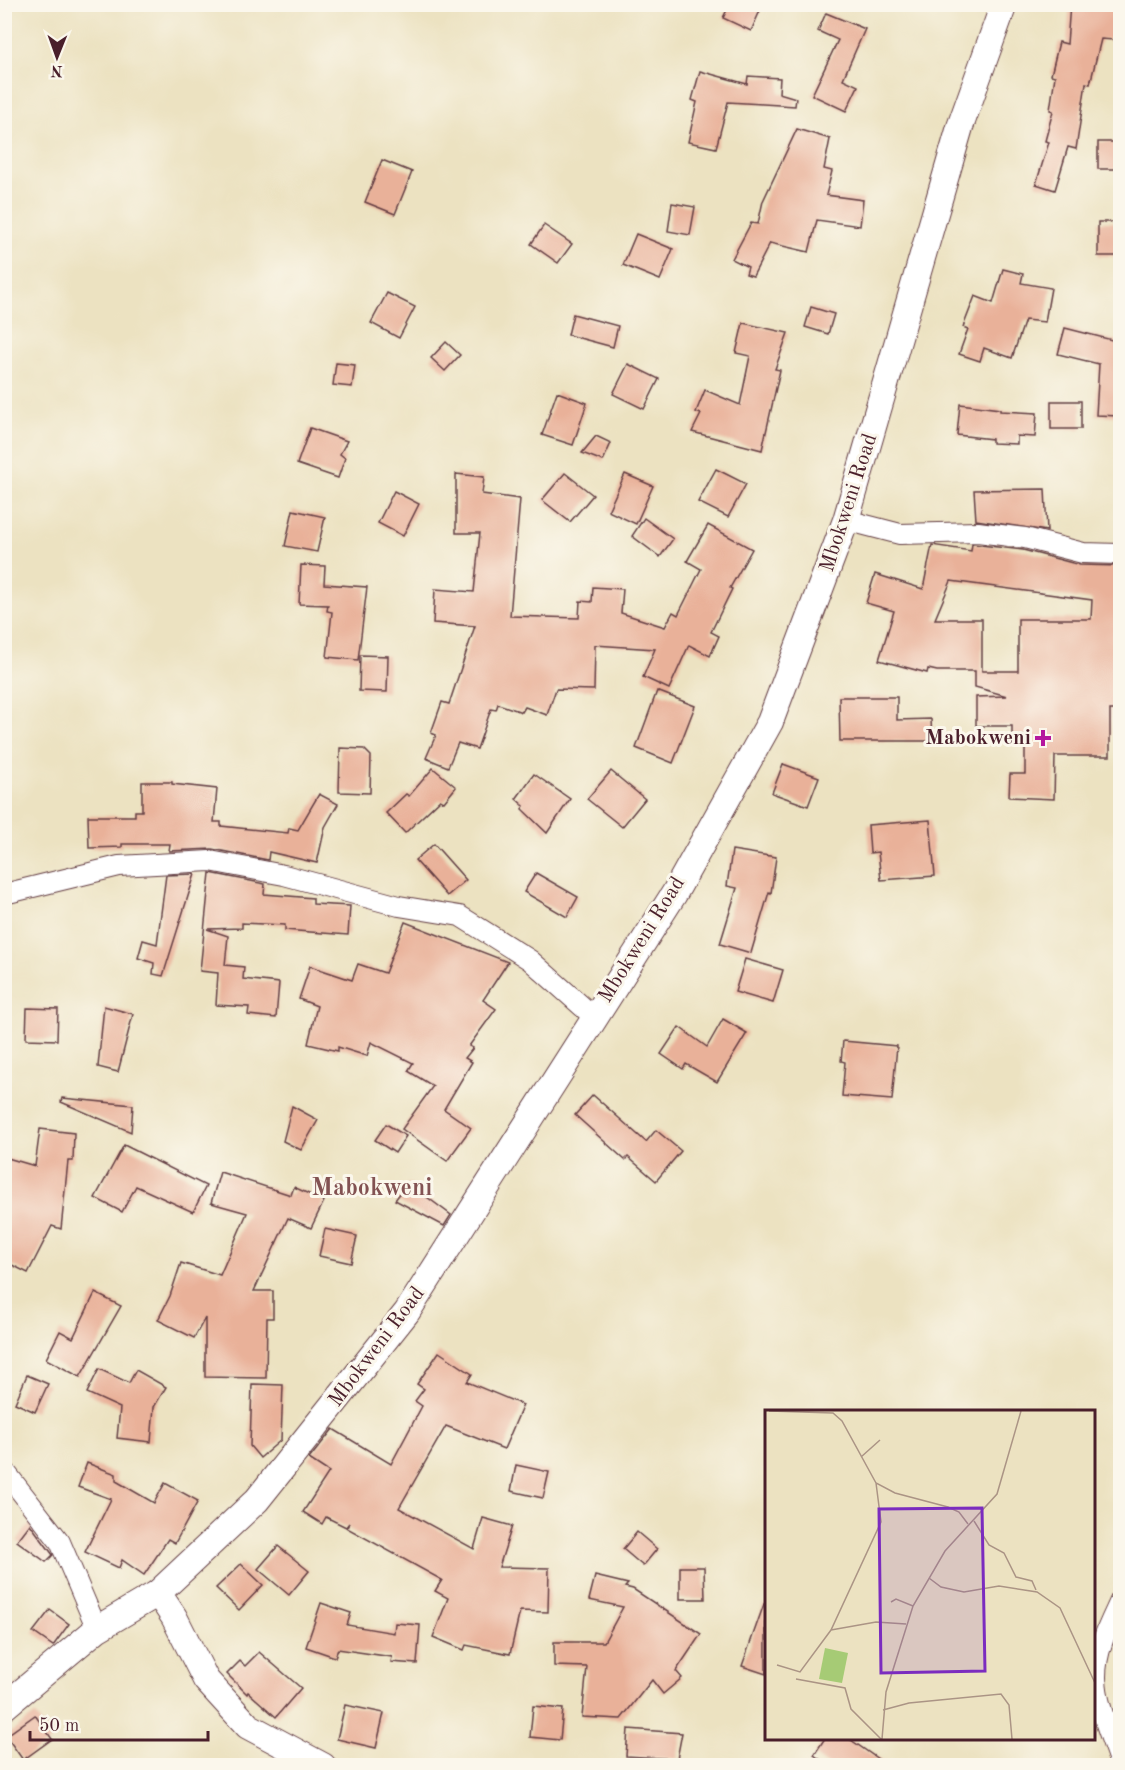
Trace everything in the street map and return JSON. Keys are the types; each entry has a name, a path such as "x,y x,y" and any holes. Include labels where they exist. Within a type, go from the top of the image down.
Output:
{"street":[{"name":"Mbokweni Road","path":"4,1707 97,1629 158,1593 257,1500 407,1312 674,894 770,722 846,520 960,127 1004,4"},
{"path":"846,520 900,534 978,532 1025,538 1083,553 1120,554"},
{"path":"4,894 118,866 210,861 284,875 399,906 460,916 530,960 594,1017"},
{"path":"4,1470 60,1542 97,1629"},
{"path":"158,1593 174,1617 206,1680 248,1725 323,1766"},
{"path":"1120,1601 1103,1638 1096,1678 1120,1764"}],"building":[{"path":"730,4 763,4 751,31 723,18"},
{"path":"1070,4 1116,5 1114,40 1101,39 1090,84 1086,83 1076,149 1068,147 1055,190 1036,184 1049,142 1045,141 1053,111 1050,110 1055,76 1051,75 1059,42 1067,44"},
{"path":"826,13 865,29 843,79 858,86 846,111 812,95 838,40 818,31"},
{"path":"700,71 747,84 748,76 780,78 779,93 796,98 795,106 728,102 716,148 688,142 697,102 692,100"},
{"path":"797,129 830,139 824,169 832,171 826,195 863,200 860,226 817,220 809,252 770,243 753,276 746,274 748,267 732,259 751,223 758,224 763,201"},
{"path":"1098,142 1120,142 1120,169 1098,169"},
{"path":"382,160 412,172 395,214 365,202"},
{"path":"672,203 695,207 690,235 668,231"},
{"path":"1098,222 1120,222 1120,256 1098,256"},
{"path":"544,225 572,244 558,263 531,244"},
{"path":"636,234 673,249 660,280 623,265"},
{"path":"1003,269 1023,274 1021,283 1051,288 1045,322 1025,320 1012,358 984,348 980,361 959,354 968,329 963,327 975,296 993,303"},
{"path":"387,293 415,307 399,338 371,323"},
{"path":"811,307 834,314 828,334 805,327"},
{"path":"573,314 618,326 613,347 568,335"},
{"path":"743,323 788,333 775,369 780,370 762,450 692,432 701,414 696,412 705,390 740,405 750,356 736,353"},
{"path":"1065,328 1120,342 1120,416 1096,415 1099,364 1058,354"},
{"path":"446,342 460,355 445,371 431,358"},
{"path":"336,363 355,365 352,387 333,385"},
{"path":"628,364 659,379 644,409 613,394"},
{"path":"557,392 587,403 573,445 542,435"},
{"path":"1051,401 1081,401 1081,429 1051,429"},
{"path":"960,404 1000,409 1000,411 1037,413 1035,437 1017,436 1017,444 992,443 992,439 957,435"},
{"path":"310,428 347,441 340,454 345,458 338,478 297,464"},
{"path":"596,436 611,443 603,461 582,453"},
{"path":"716,469 746,484 728,517 698,502"},
{"path":"565,473 593,495 570,522 542,500"},
{"path":"456,474 484,477 482,494 520,499 510,616 579,618 580,601 592,602 593,587 623,589 621,613 665,627 673,612 678,615 701,569 687,561 708,525 752,549 730,588 732,589 711,632 719,636 710,656 689,645 669,689 643,677 655,649 595,645 594,690 556,689 547,715 525,707 522,712 498,704 496,710 491,709 477,749 458,743 448,767 426,758 436,735 431,733 442,702 449,704 475,626 433,623 435,589 474,592 480,533 456,533"},
{"path":"625,474 653,486 636,524 608,511"},
{"path":"1045,489 1047,531 976,520 974,490"},
{"path":"394,491 419,504 403,536 378,523"},
{"path":"293,510 325,517 317,552 285,546"},
{"path":"644,518 673,539 660,557 632,536"},
{"path":"972,544 1023,550 1080,565 1120,566 1117,636 1120,636 1120,710 1110,710 1110,756 1055,756 1054,799 1009,797 1010,774 1025,774 1025,736 1012,736 1012,726 976,726 976,697 1007,696 975,687 975,671 928,669 927,673 879,660 894,611 866,603 875,574 923,589 932,545 971,551","holes":["951,581 1092,600 1091,619 1018,619 1018,671 982,671 982,619 935,619"]},
{"path":"301,565 325,566 324,584 367,587 358,660 327,657 332,612 327,611 328,605 299,604"},
{"path":"360,655 388,656 387,692 359,691"},
{"path":"657,691 695,706 673,763 636,748"},
{"path":"839,697 897,697 897,720 931,719 932,741 840,741"},
{"path":"340,748 364,749 371,756 370,793 339,792"},
{"path":"783,764 819,777 808,806 772,793"},
{"path":"433,768 456,787 444,802 440,800 405,833 386,813 406,794 409,796"},
{"path":"611,771 645,799 622,827 587,799"},
{"path":"534,774 570,799 547,833 522,809 524,806 516,799"},
{"path":"142,782 172,782 172,784 217,789 214,822 221,822 221,826 288,833 289,828 298,830 319,794 338,804 325,827 317,863 269,852 268,860 212,849 169,851 170,844 122,844 122,847 89,848 88,816 135,816 135,811 142,811"},
{"path":"930,820 935,876 881,880 878,852 870,853 868,825"},
{"path":"434,844 466,880 447,896 415,860"},
{"path":"732,850 776,857 771,893 769,892 751,953 720,944 737,888 727,886"},
{"path":"210,873 265,884 264,894 313,898 313,904 350,906 348,935 285,930 285,925 242,923 242,928 207,929 228,936 225,965 244,967 243,979 279,983 276,1018 248,1015 249,1007 216,1005 218,973 200,971"},
{"path":"536,873 578,897 567,917 524,892"},
{"path":"195,874 163,976 153,974 154,963 138,958 143,940 157,944 166,875"},
{"path":"405,922 508,962 483,1000 496,1009 469,1046 473,1048 465,1058 472,1062 444,1109 471,1128 447,1161 402,1129 433,1086 408,1071 413,1063 371,1042 367,1056 338,1047 338,1051 308,1044 317,1006 299,999 310,966 352,980 358,964 385,973"},
{"path":"745,959 783,970 773,1003 735,992"},
{"path":"104,1006 133,1014 118,1072 98,1067"},
{"path":"27,1008 58,1009 57,1040 26,1039"},
{"path":"723,1019 747,1033 717,1082 686,1064 683,1069 661,1054 679,1027 707,1047"},
{"path":"843,1041 897,1046 892,1100 842,1096 845,1062 841,1061"},
{"path":"593,1095 646,1142 656,1130 681,1151 656,1181 628,1157 625,1160 575,1115"},
{"path":"62,1098 133,1105 131,1132 61,1102"},
{"path":"292,1106 318,1120 301,1150 283,1141"},
{"path":"386,1124 406,1136 395,1153 375,1140"},
{"path":"40,1129 74,1133 73,1161 68,1161 61,1229 52,1226 28,1273 4,1261 4,1157 35,1166"},
{"path":"124,1145 206,1186 193,1212 136,1186 122,1212 95,1198"},
{"path":"220,1172 291,1195 294,1187 324,1201 311,1228 288,1218 254,1291 273,1291 273,1318 267,1318 266,1378 205,1377 205,1318 194,1338 158,1320 170,1296 181,1263 220,1275 247,1213 211,1203"},
{"path":"408,1183 451,1215 444,1226 395,1200"},
{"path":"325,1229 357,1236 351,1263 319,1256"},
{"path":"95,1293 121,1306 80,1377 46,1359 60,1331 73,1338"},
{"path":"439,1352 472,1374 467,1382 523,1405 504,1449 446,1426 399,1508 474,1549 483,1518 512,1526 499,1567 549,1568 548,1612 520,1611 510,1654 466,1645 464,1650 433,1637 448,1598 435,1591 442,1580 347,1528 349,1523 346,1527 326,1517 322,1524 303,1512 329,1472 309,1459 333,1429 391,1464 422,1406 415,1401 424,1389 417,1384"},
{"path":"99,1369 129,1383 136,1370 166,1387 154,1407 151,1442 117,1438 120,1408 87,1393"},
{"path":"27,1375 48,1384 35,1412 15,1403"},
{"path":"252,1384 283,1385 281,1440 260,1458 250,1446"},
{"path":"87,1463 116,1474 116,1481 154,1503 165,1483 198,1501 175,1543 168,1539 144,1575 122,1560 119,1568 85,1552 111,1499 78,1487"},
{"path":"516,1465 549,1472 543,1498 511,1491"},
{"path":"30,1524 53,1555 46,1562 17,1541"},
{"path":"637,1532 657,1549 643,1566 623,1549"},
{"path":"278,1546 309,1571 289,1595 258,1569"},
{"path":"241,1564 263,1585 239,1610 216,1588"},
{"path":"680,1567 704,1567 705,1599 680,1599"},
{"path":"595,1576 628,1584 625,1587 633,1589 701,1634 676,1671 682,1678 663,1694 652,1680 621,1719 582,1717 587,1667 554,1666 554,1642 604,1642 623,1607 589,1600"},
{"path":"321,1603 351,1613 347,1625 394,1633 395,1623 420,1625 417,1664 391,1662 392,1657 338,1649 335,1657 306,1647"},
{"path":"764,1604 765,1674 742,1666"},
{"path":"50,1610 69,1624 53,1646 33,1632"},
{"path":"259,1652 301,1688 276,1717 248,1692 247,1694 227,1674 240,1661 245,1666"},
{"path":"345,1705 384,1713 376,1748 337,1739"},
{"path":"533,1706 563,1709 560,1740 530,1737"},
{"path":"35,1715 52,1739 23,1760 6,1736"},
{"path":"628,1729 682,1733 677,1759 626,1756"},
{"path":"824,1740 851,1740 888,1766 829,1766 814,1755"}],"place":[{"name":"Mabokweni","path":"1043,738"}],"district":[{"name":"Mabokweni","path":"372,1189"}]}
